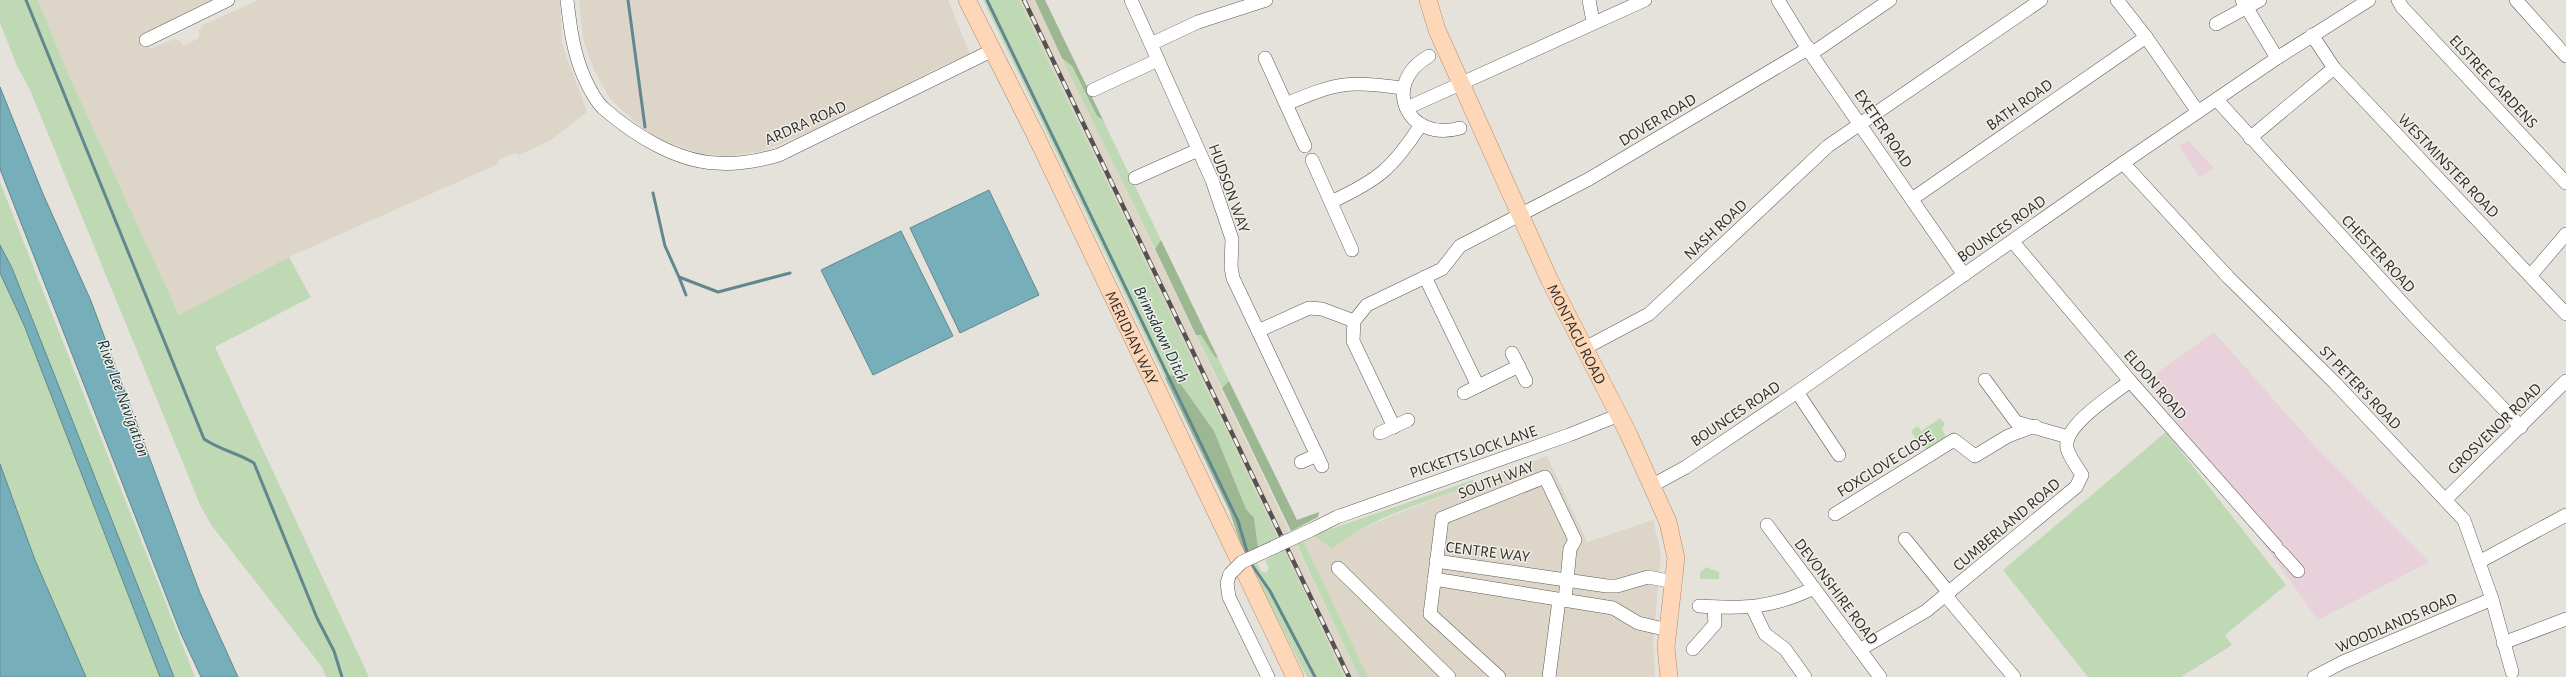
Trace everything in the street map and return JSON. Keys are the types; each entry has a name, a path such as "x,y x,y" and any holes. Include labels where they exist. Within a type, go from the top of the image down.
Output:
{"main road":[{"name":"MERIDIAN WAY","path":"967,0 991,51 1035,134 1295,677"},
{"name":"MONTAGU ROAD","path":"1428,0 1437,30 1522,215 1550,281 1653,485 1673,535 1676,558 1666,647 1669,677"}],"street":[{"path":"146,40 228,0"},
{"name":"ARDRA ROAD","path":"568,0 571,34 584,77 602,107 633,130 660,147 686,157 714,163 758,161 779,155 991,51"},
{"name":"HUDSON WAY","path":"1131,0 1212,180 1232,239 1231,273 1320,461 1301,462"},
{"path":"1151,44 1198,22 1266,0"},
{"path":"1589,0 1593,22"},
{"path":"1407,108 1593,22 1645,0"},
{"name":"EXETER ROAD","path":"1778,0 1810,51 1861,123 1964,275"},
{"name":"DOVER ROAD","path":"1354,321 1367,305 1442,269 1458,247 1589,179 1810,51 1890,0"},
{"name":"NASH ROAD","path":"1585,348 1649,314 1828,146 2041,0"},
{"path":"2117,0 2146,37 2198,112"},
{"path":"2216,24 2245,4 2260,0"},
{"name":"BOUNCES ROAD","path":"1653,485 1686,467 1797,392 2013,242 2123,163 2312,36 2348,5 2369,0"},
{"name":"ELSTREE GARDENS","path":"2398,0 2402,7 2566,183"},
{"path":"2516,0 2566,56"},
{"path":"2245,4 2278,58"},
{"name":"WESTMINSTER ROAD","path":"2312,36 2334,68 2531,275 2566,314"},
{"name":"BATH ROAD","path":"1912,199 2146,37"},
{"path":"1428,56 1413,66 1402,88 1407,108 1420,126 1428,130 1442,132 1460,128"},
{"path":"1265,58 1306,146"},
{"path":"1093,90 1158,60"},
{"path":"2250,138 2334,68"},
{"path":"1286,104 1323,88 1338,85 1362,82 1402,88"},
{"name":"CHESTER ROAD","path":"2217,100 2250,138 2416,318 2521,427"},
{"path":"1331,202 1364,186 1385,172 1404,151 1420,126"},
{"path":"1136,178 1198,150"},
{"path":"1312,160 1352,250"},
{"name":"ST PETER'S ROAD","path":"2123,163 2228,277 2335,383 2446,499 2464,520 2492,599 2512,672"},
{"path":"2531,275 2566,234"},
{"name":"ELDON ROAD","path":"2013,242 2130,381 2298,571"},
{"path":"1425,278 1478,386"},
{"path":"1258,331 1309,308 1322,309 1354,321 1353,340 1394,427"},
{"path":"1512,353 1526,381"},
{"path":"1464,393 1519,366"},
{"path":"1985,380 2016,422 2068,436 2077,424 2130,381"},
{"name":"GROSVENOR ROAD","path":"2446,499 2521,427 2566,381"},
{"path":"1797,392 1839,455"},
{"name":"PICKETTS LOCK LANE","path":"1268,677 1229,597 1227,583 1230,574 1242,562 1337,517 1569,435 1619,415"},
{"path":"1380,433 1408,420"},
{"name":"FOXGLOVE CLOSE","path":"1835,514 1954,440 1975,456 2008,436 2035,426"},
{"name":"CUMBERLAND ROAD","path":"1861,649 1926,611 2076,487 2082,475 2067,449 2068,436"},
{"name":"SOUTH WAY","path":"1436,561 1442,518 1545,477 1573,534 1574,544 1570,549 1567,579"},
{"path":"2478,562 2566,515"},
{"name":"DEVONSHIRE ROAD","path":"1767,525 1861,649 1880,677"},
{"path":"1905,539 2014,677"},
{"name":"CENTRE WAY","path":"1499,677 1430,614 1436,561 1607,586 1617,586 1648,577 1674,582"},
{"path":"1338,568 1449,677"},
{"path":"1434,579 1613,608 1638,622 1668,630"},
{"path":"1549,677 1567,579"},
{"path":"1699,606 1752,607 1787,601 1814,588"},
{"name":"WOODLANDS ROAD","path":"2314,677 2349,659 2492,599"},
{"path":"1693,649 1715,624 1714,607"},
{"path":"1752,607 1765,634 1786,649 1805,677"},
{"path":"2503,643 2566,619"}],"shaded area":[{"path":"38,0 213,0 143,34 150,49 174,39 180,41 183,46 199,38 199,31 203,25 258,0 560,0 562,44 587,112 551,140 519,155 515,153 499,160 498,164 289,257 179,315 66,69"},
{"path":"579,0 948,0 970,54 937,68 836,122 762,151 727,156 699,153 660,140 636,123 610,99 594,70 583,39"},
{"path":"1019,0 1035,0 1359,677 1344,677"},
{"path":"2188,141 2214,168 2200,178 2179,146"},
{"path":"2214,332 2313,444 2429,562 2318,620 2147,380"},
{"path":"1547,456 1587,542 1653,520 1661,555 1653,642 1655,677 1368,677 1303,540 1313,535 1332,549 1347,536 1394,515"}],"green space":[{"path":"0,0 38,0 66,69 179,315 289,257 311,297 215,347 369,677 326,677 322,667 212,526 201,507 30,90 17,66 0,23"},
{"path":"983,0 1019,0 1278,538 1258,547 1254,518 1246,509 1214,431 1175,376 1170,375 1165,378"},
{"path":"1035,0 1045,0 1103,120 1097,116 1072,66 1062,58"},
{"path":"1062,58 1072,66 1097,116 1103,120 1161,240 1155,249"},
{"path":"0,182 195,677 174,677 12,268 0,245"},
{"path":"1161,240 1218,358 1215,357 1201,335 1196,335 1155,249"},
{"path":"0,273 24,325 160,677 86,677 35,560 0,464"},
{"path":"1201,334 1215,357 1218,358 1229,381 1222,388 1196,335"},
{"path":"1170,375 1175,376 1214,431 1246,509 1254,518 1258,547 1245,556 1229,510 1165,378"},
{"path":"1229,381 1297,520 1319,512 1318,517 1291,531 1222,388"},
{"path":"1940,418 1945,424 1942,429 1947,439 1930,452 1920,445 1911,431 1918,426 1921,431"},
{"path":"2166,432 2286,585 2225,635 2232,645 2181,677 2088,677 2003,570"},
{"path":"1473,480 1475,484 1400,511 1364,527 1347,537 1332,549 1313,535"},
{"path":"1303,540 1368,677 1359,677 1296,543"},
{"path":"1284,550 1344,677 1307,677 1245,556 1251,551 1261,571 1266,573 1269,568 1265,560"},
{"path":"1706,567 1719,572 1719,579 1700,579 1700,573"}],"water":[{"name":"River Lee Navigation","path":"0,87 43,194 91,301 200,593 238,677 201,677 181,634 0,169"},
{"path":"989,190 1039,295 960,333 910,228"},
{"path":"901,231 953,336 873,375 821,270"},
{"path":"0,245 12,268 174,677 160,677 24,325 0,273"},
{"path":"0,464 35,560 86,677 0,677"}],"waterway":[{"path":"26,0 204,439 254,463 317,618 334,651 342,677"},
{"path":"628,0 645,127"},
{"name":"Brimsdown Ditch","path":"987,0 1238,521 1248,555"},
{"path":"653,193 665,246 679,277 718,292 790,273"},
{"path":"679,277 686,295"},
{"name":"Brimsdown Ditch","path":"1250,562 1270,591 1315,677"}],"railway":[{"path":"1024,0 1349,677"}]}
